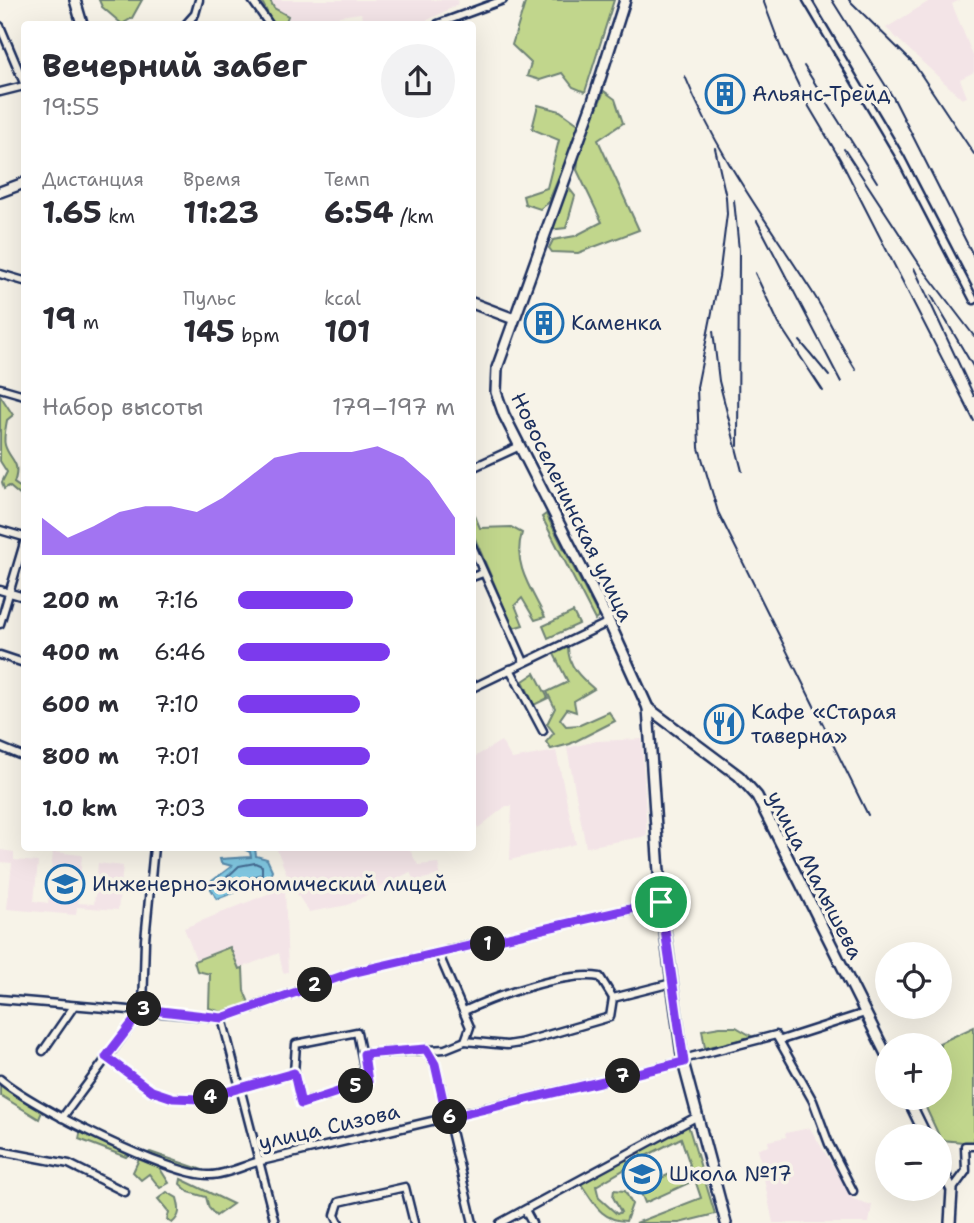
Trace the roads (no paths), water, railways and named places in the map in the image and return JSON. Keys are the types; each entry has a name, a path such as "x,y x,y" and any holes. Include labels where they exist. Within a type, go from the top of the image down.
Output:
{"main road":[{"path":"75,0 81,21"},
{"name":"Новоселенинская улица","path":"625,0 593,102 497,368 496,392 504,415 609,622 648,708"},
{"path":"0,192 21,184"},
{"path":"476,305 514,319"},
{"path":"648,708 661,902 683,1061 726,1223"},
{"name":"улица Малышева","path":"648,708 739,776 757,796 875,1033"},
{"path":"950,1223 951,1201"}],"street":[{"path":"189,21 195,14 199,0"},
{"path":"252,0 267,21"},
{"path":"446,21 503,0"},
{"path":"807,0 900,157 974,300"},
{"path":"0,26 21,78"},
{"path":"0,92 21,86"},
{"path":"0,274 21,280"},
{"path":"0,388 21,394"},
{"path":"476,466 520,446"},
{"path":"0,530 21,536"},
{"path":"0,624 21,553"},
{"path":"476,556 524,662"},
{"path":"476,576 483,573"},
{"path":"0,590 21,596"},
{"path":"476,686 609,622"},
{"path":"0,655 21,662"},
{"path":"510,669 543,731"},
{"path":"0,747 21,756"},
{"path":"62,1118 143,1009 147,917 154,851"},
{"path":"0,999 143,1009 222,1018 351,973 439,956 661,902"},
{"path":"439,956 470,1027 465,1041"},
{"path":"364,1054 445,1049 465,1041 507,1045 565,1032 610,1017 612,998 600,977 584,974 494,997 464,1012"},
{"path":"612,998 672,983"},
{"path":"43,1051 74,1006"},
{"path":"853,1191 829,1144 813,1101 781,1040 865,1013"},
{"path":"222,1018 257,1162 275,1223"},
{"path":"357,1032 364,1054 368,1082 314,1102 301,1104 294,1073 296,1044 357,1032"},
{"name":"улица Сизова","path":"0,1079 62,1118 184,1173 212,1175 683,1061 776,1035 781,1040"},
{"path":"426,1049 435,1064 473,1223"},
{"path":"106,1057 152,1091 173,1098 201,1099 294,1073"},
{"path":"500,1223 696,1117"},
{"path":"952,1190 966,1171 965,1146 974,1146"},
{"path":"0,1151 69,1164 125,1192"},
{"path":"339,1223 334,1215 339,1202 405,1186 414,1223"},
{"path":"525,1210 532,1223"}],"water":[{"path":"248,851 255,851 256,856 267,859 272,870 269,879 217,899 208,884 232,866 221,863 220,859 251,857"}],"railway":[{"path":"763,0 782,51 808,105 840,159 974,421"},
{"path":"832,0 894,99 974,257"},
{"path":"849,0 914,64 974,154"},
{"path":"804,66 877,182"},
{"path":"685,76 711,132 817,300 856,370"},
{"path":"715,148 727,214 719,277 697,387 699,448 718,512 868,815"},
{"path":"844,149 920,265 974,336"},
{"path":"734,200 739,250 738,446"},
{"path":"757,221 841,382"},
{"path":"914,268 974,396"},
{"path":"755,273 779,324 823,391"},
{"path":"931,295 974,368"},
{"path":"713,331 719,381 742,471"},
{"path":"800,341 829,376"}],"place":[{"name":"Альянс-Трейд","path":"725,94"},
{"name":"Каменка","path":"544,323"},
{"name":"Кафе «Старая таверна»","path":"724,724"},
{"name":"Инженерно-экономический лицей","path":"65,884"},
{"name":"Школа №17","path":"642,1174"}]}
